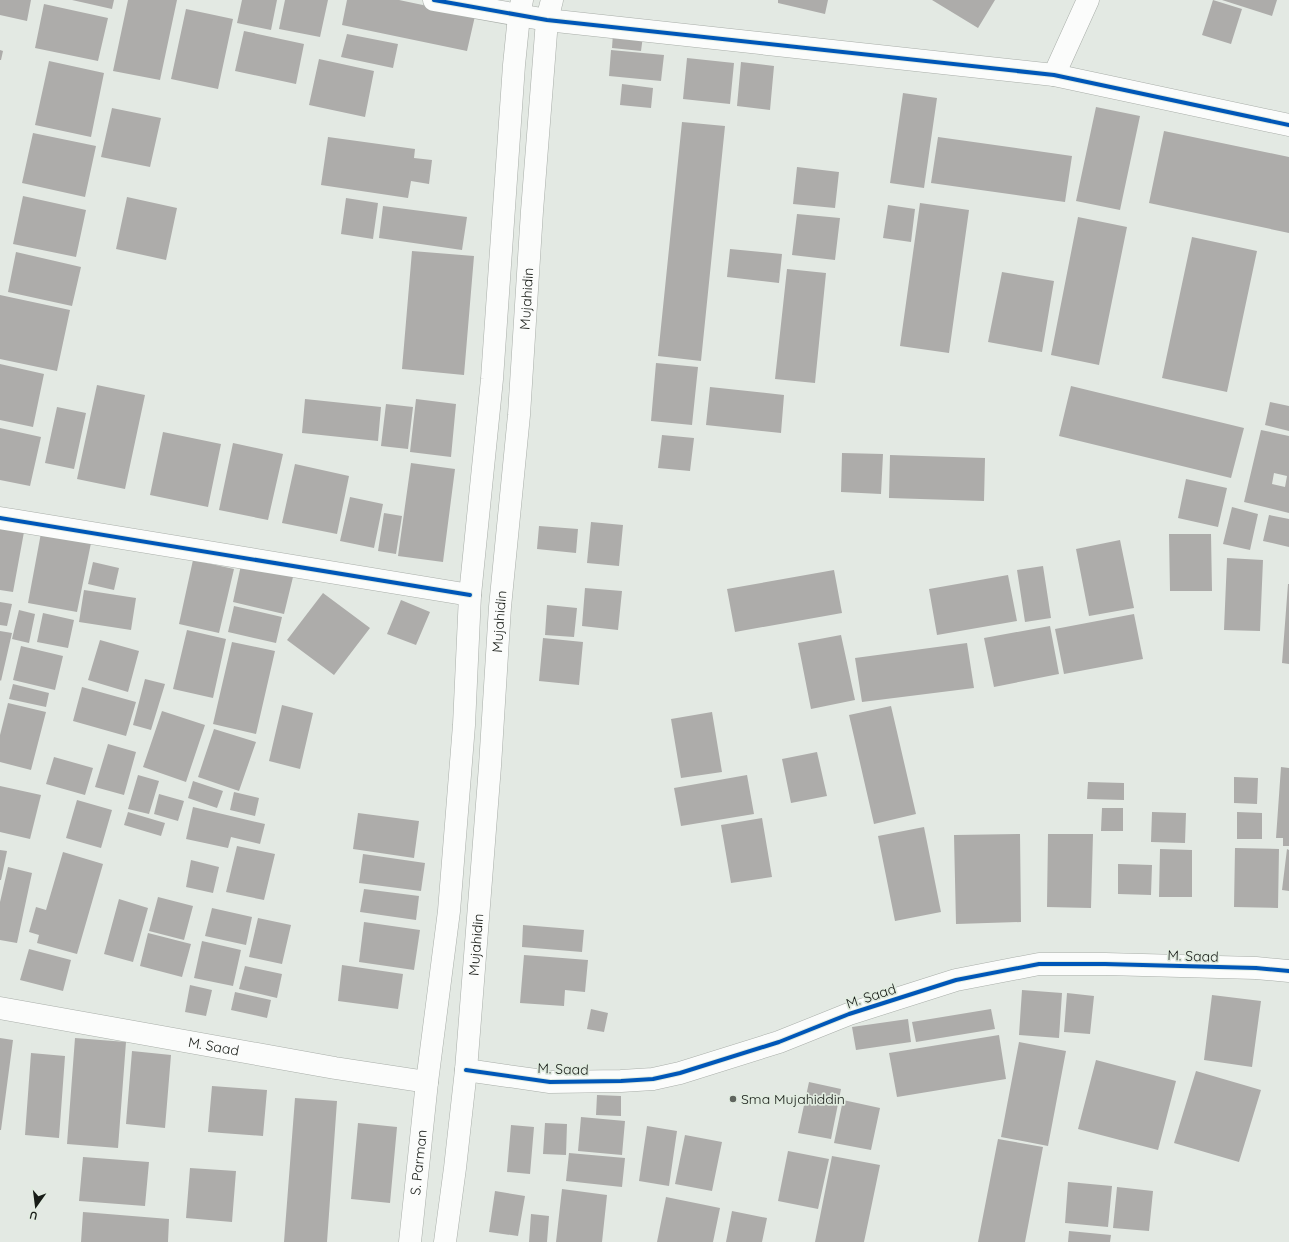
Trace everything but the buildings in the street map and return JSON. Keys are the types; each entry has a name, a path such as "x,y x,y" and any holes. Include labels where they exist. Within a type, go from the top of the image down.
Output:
{"street":[{"path":"434,0 549,10 1054,75 1289,125"},
{"path":"1054,75 1088,0"},
{"name":"Mujahidin","path":"427,1082 449,911 464,725 470,595 492,379 504,206 521,8"},
{"name":"Mujahidin","path":"445,1242 466,1070 490,766 500,607 519,415 533,196 549,10"},
{"path":"0,518 470,595"},
{"name":"M. Saad","path":"466,1070 550,1082 653,1079 680,1074 779,1042 849,1014 956,980 1040,964 1105,964 1256,968 1289,971"},
{"name":"M. Saad","path":"0,1008 335,1068 427,1082"},
{"name":"S. Parman","path":"410,1242 427,1082"}],"cycle path":[{"path":"434,0 547,20 1054,75 1289,125"},
{"path":"0,518 470,595"},
{"path":"466,1070 550,1082 653,1079 680,1073 779,1042 849,1014 956,980 1039,964 1105,964 1256,968 1289,971"}],"place":[{"name":"Sma Mujahiddin","path":"733,1099"}]}
